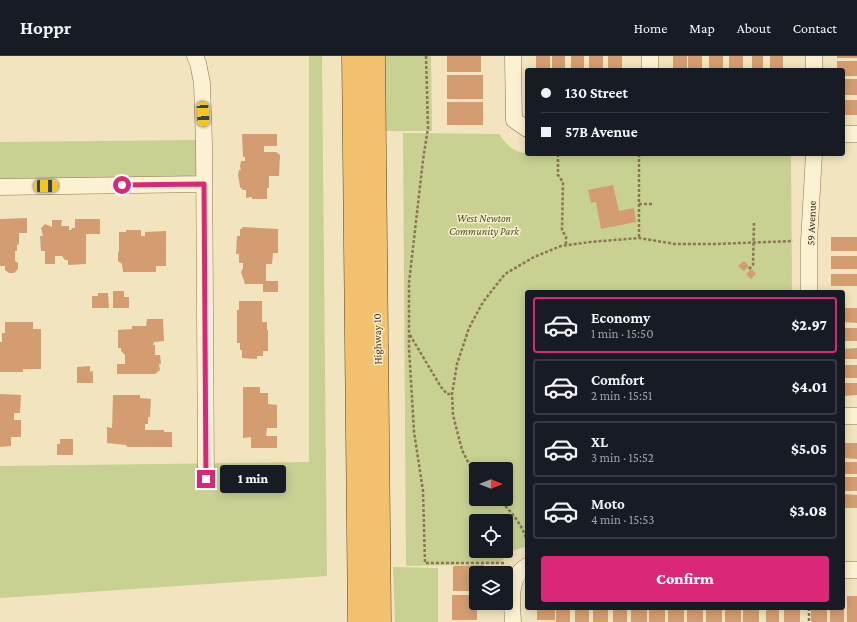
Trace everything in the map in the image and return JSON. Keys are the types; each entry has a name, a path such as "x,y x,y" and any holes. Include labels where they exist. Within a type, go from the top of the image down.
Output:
{"highway":[{"name":"Highway 10","path":"353,56 359,622"},
{"name":"Highway 10","path":"374,56 380,622"}],"street":[{"path":"195,56 202,83 206,479"},
{"path":"513,56 514,120 525,128"},
{"path":"650,56 650,68"},
{"path":"814,56 814,68"},
{"path":"845,134 857,134"},
{"name":"59 Avenue","path":"809,290 809,241 814,156"},
{"path":"0,187 204,184"},
{"path":"845,416 857,416"},
{"path":"512,622 513,588 515,580 525,568"},
{"path":"845,570 857,570"}],"path":[{"path":"426,56 428,128 409,283 411,403 423,491 425,563 504,563"},
{"path":"558,156 558,175 563,182 562,230 566,237 566,245"},
{"path":"639,156 639,238"},
{"path":"639,204 654,204"},
{"path":"749,269 753,265 754,223"},
{"path":"469,464 462,450 453,415 452,394 457,364 469,328 483,302 505,274 534,257 566,245 590,242 639,238 675,244 715,244 794,240"},
{"path":"409,334 441,387 447,394 452,394"},
{"path":"505,506 522,528 525,536"},
{"path":"809,610 809,622"}],"green space":[{"path":"309,56 322,56 327,576 0,598 0,466 309,462"},
{"path":"385,56 431,56 432,131 385,131"},
{"name":"West Newton Community Park","path":"403,133 499,134 514,150 525,153 525,156 791,156 792,290 525,290 525,547 513,551 513,514 469,514 469,558 504,558 498,564 406,566"},
{"path":"199,140 199,180 0,184 0,142"},
{"path":"393,567 438,568 438,622 395,622"}],"building":[{"path":"447,56 481,56 481,72 447,72"},
{"path":"536,56 550,56 550,68 536,68"},
{"path":"552,56 565,56 565,68 552,68"},
{"path":"571,56 584,56 584,68 571,68"},
{"path":"589,56 603,56 603,68 589,68"},
{"path":"608,56 622,56 622,68 608,68"},
{"path":"673,56 687,56 687,68 673,68"},
{"path":"688,56 702,56 702,68 688,68"},
{"path":"709,56 723,56 723,68 709,68"},
{"path":"729,56 743,56 743,68 729,68"},
{"path":"752,56 763,56 763,68 752,68"},
{"path":"770,56 783,56 783,68 770,68"},
{"path":"837,56 857,56 857,58 837,58"},
{"path":"837,61 857,61 857,76 845,76 845,68 837,68"},
{"path":"447,75 483,75 483,99 447,99"},
{"path":"845,79 857,79 857,95 845,95"},
{"path":"845,100 857,100 857,115 845,115"},
{"path":"447,102 483,102 483,125 447,125"},
{"path":"242,134 277,134 277,146 264,146 264,152 276,152 280,155 279,176 269,176 267,199 252,199 252,197 246,198 246,190 243,190 240,187 238,175 239,170 241,170 241,161 245,161 245,157 243,157"},
{"path":"613,185 619,211 634,208 636,222 601,229 596,202 591,203 588,190"},
{"path":"27,218 27,233 19,233 19,244 17,245 17,251 15,251 15,261 18,263 18,269 14,273 9,273 5,270 5,266 0,266 0,219"},
{"path":"75,219 100,219 100,234 86,234 86,264 68,265 68,260 65,260 62,256 55,256 55,264 45,264 45,251 41,251 40,236 43,236 41,228 45,224 52,227 52,220 62,220 61,226 69,226 69,230 71,230 72,228 75,228"},
{"path":"242,227 278,229 278,253 273,253 272,264 266,264 266,281 278,281 278,292 263,292 263,284 245,284 241,272 243,263 239,263 239,254 236,254 237,236 240,236 240,229 242,229"},
{"path":"126,230 141,230 141,236 145,236 145,232 166,231 166,266 156,266 156,272 123,272 122,264 118,261 119,232 126,232"},
{"path":"831,237 857,237 857,251 831,251"},
{"path":"831,256 857,256 857,269 831,269"},
{"path":"744,261 749,266 744,271 738,266"},
{"path":"752,269 756,274 751,279 746,274"},
{"path":"831,274 857,274 857,286 831,286"},
{"path":"113,291 124,291 124,297 129,297 129,308 113,308"},
{"path":"98,293 108,293 109,308 92,308 92,296 98,296"},
{"path":"239,301 262,301 262,322 267,322 268,330 268,351 263,351 263,356 257,356 257,359 242,358 240,343 237,343 237,310 239,310"},
{"path":"845,308 857,308 857,323 845,322"},
{"path":"147,319 163,319 164,341 154,342 153,345 155,345 155,355 160,355 160,370 156,374 117,374 117,364 125,364 125,355 121,351 121,348 118,348 118,330 132,329 132,326 146,326"},
{"path":"5,322 33,322 33,329 41,329 41,369 23,369 23,372 0,372 0,342 2,342 2,333 5,333"},
{"path":"845,328 857,328 857,341 845,341"},
{"path":"857,348 857,359 845,359 845,349"},
{"path":"845,365 857,365 857,378 845,378"},
{"path":"90,366 90,372 93,371 93,383 77,383 77,367"},
{"path":"845,383 857,383 857,395 845,396"},
{"path":"243,387 260,387 260,393 268,393 268,404 277,405 277,428 267,428 266,436 277,436 277,448 251,448 251,437 243,438"},
{"path":"0,394 21,395 20,413 14,413 14,420 21,420 21,437 11,437 11,446 0,447"},
{"path":"113,395 140,395 140,398 151,399 150,417 148,417 148,424 145,424 145,430 164,430 164,432 172,432 172,447 127,447 126,445 107,443 107,427 112,428"},
{"path":"60,439 73,439 73,455 57,455 57,444 60,444"},
{"path":"845,443 857,443 857,459 845,458"},
{"path":"845,462 857,462 857,474 845,474"},
{"path":"845,477 857,477 857,491 845,491"},
{"path":"845,494 857,495 857,508 845,508"},
{"path":"484,565 469,566 469,591 453,591 453,566"},
{"path":"452,595 469,595 469,610 477,610 477,620 452,620"},
{"path":"847,596 857,596 857,622 847,622"},
{"path":"537,610 555,610 555,620 537,620"},
{"path":"556,610 570,610 570,622 556,622"},
{"path":"575,610 589,610 589,622 575,622"},
{"path":"593,610 608,610 608,622 593,622"},
{"path":"613,610 627,610 627,622 613,622"},
{"path":"631,610 647,610 647,622 631,622"},
{"path":"649,610 665,610 665,622 649,622"},
{"path":"668,610 684,610 684,622 668,622"},
{"path":"687,610 703,610 703,622 687,622"},
{"path":"706,610 722,610 722,622 706,622"},
{"path":"725,610 741,610 741,622 725,622"},
{"path":"743,610 759,610 759,622 743,622"},
{"path":"766,610 779,610 779,622 766,622"},
{"path":"784,610 800,610 800,622 784,622"},
{"path":"811,610 827,610 827,622 811,622"},
{"path":"830,610 844,610 844,622 830,622"}],"route":[{"path":"122,185 204,184 206,479"}]}
